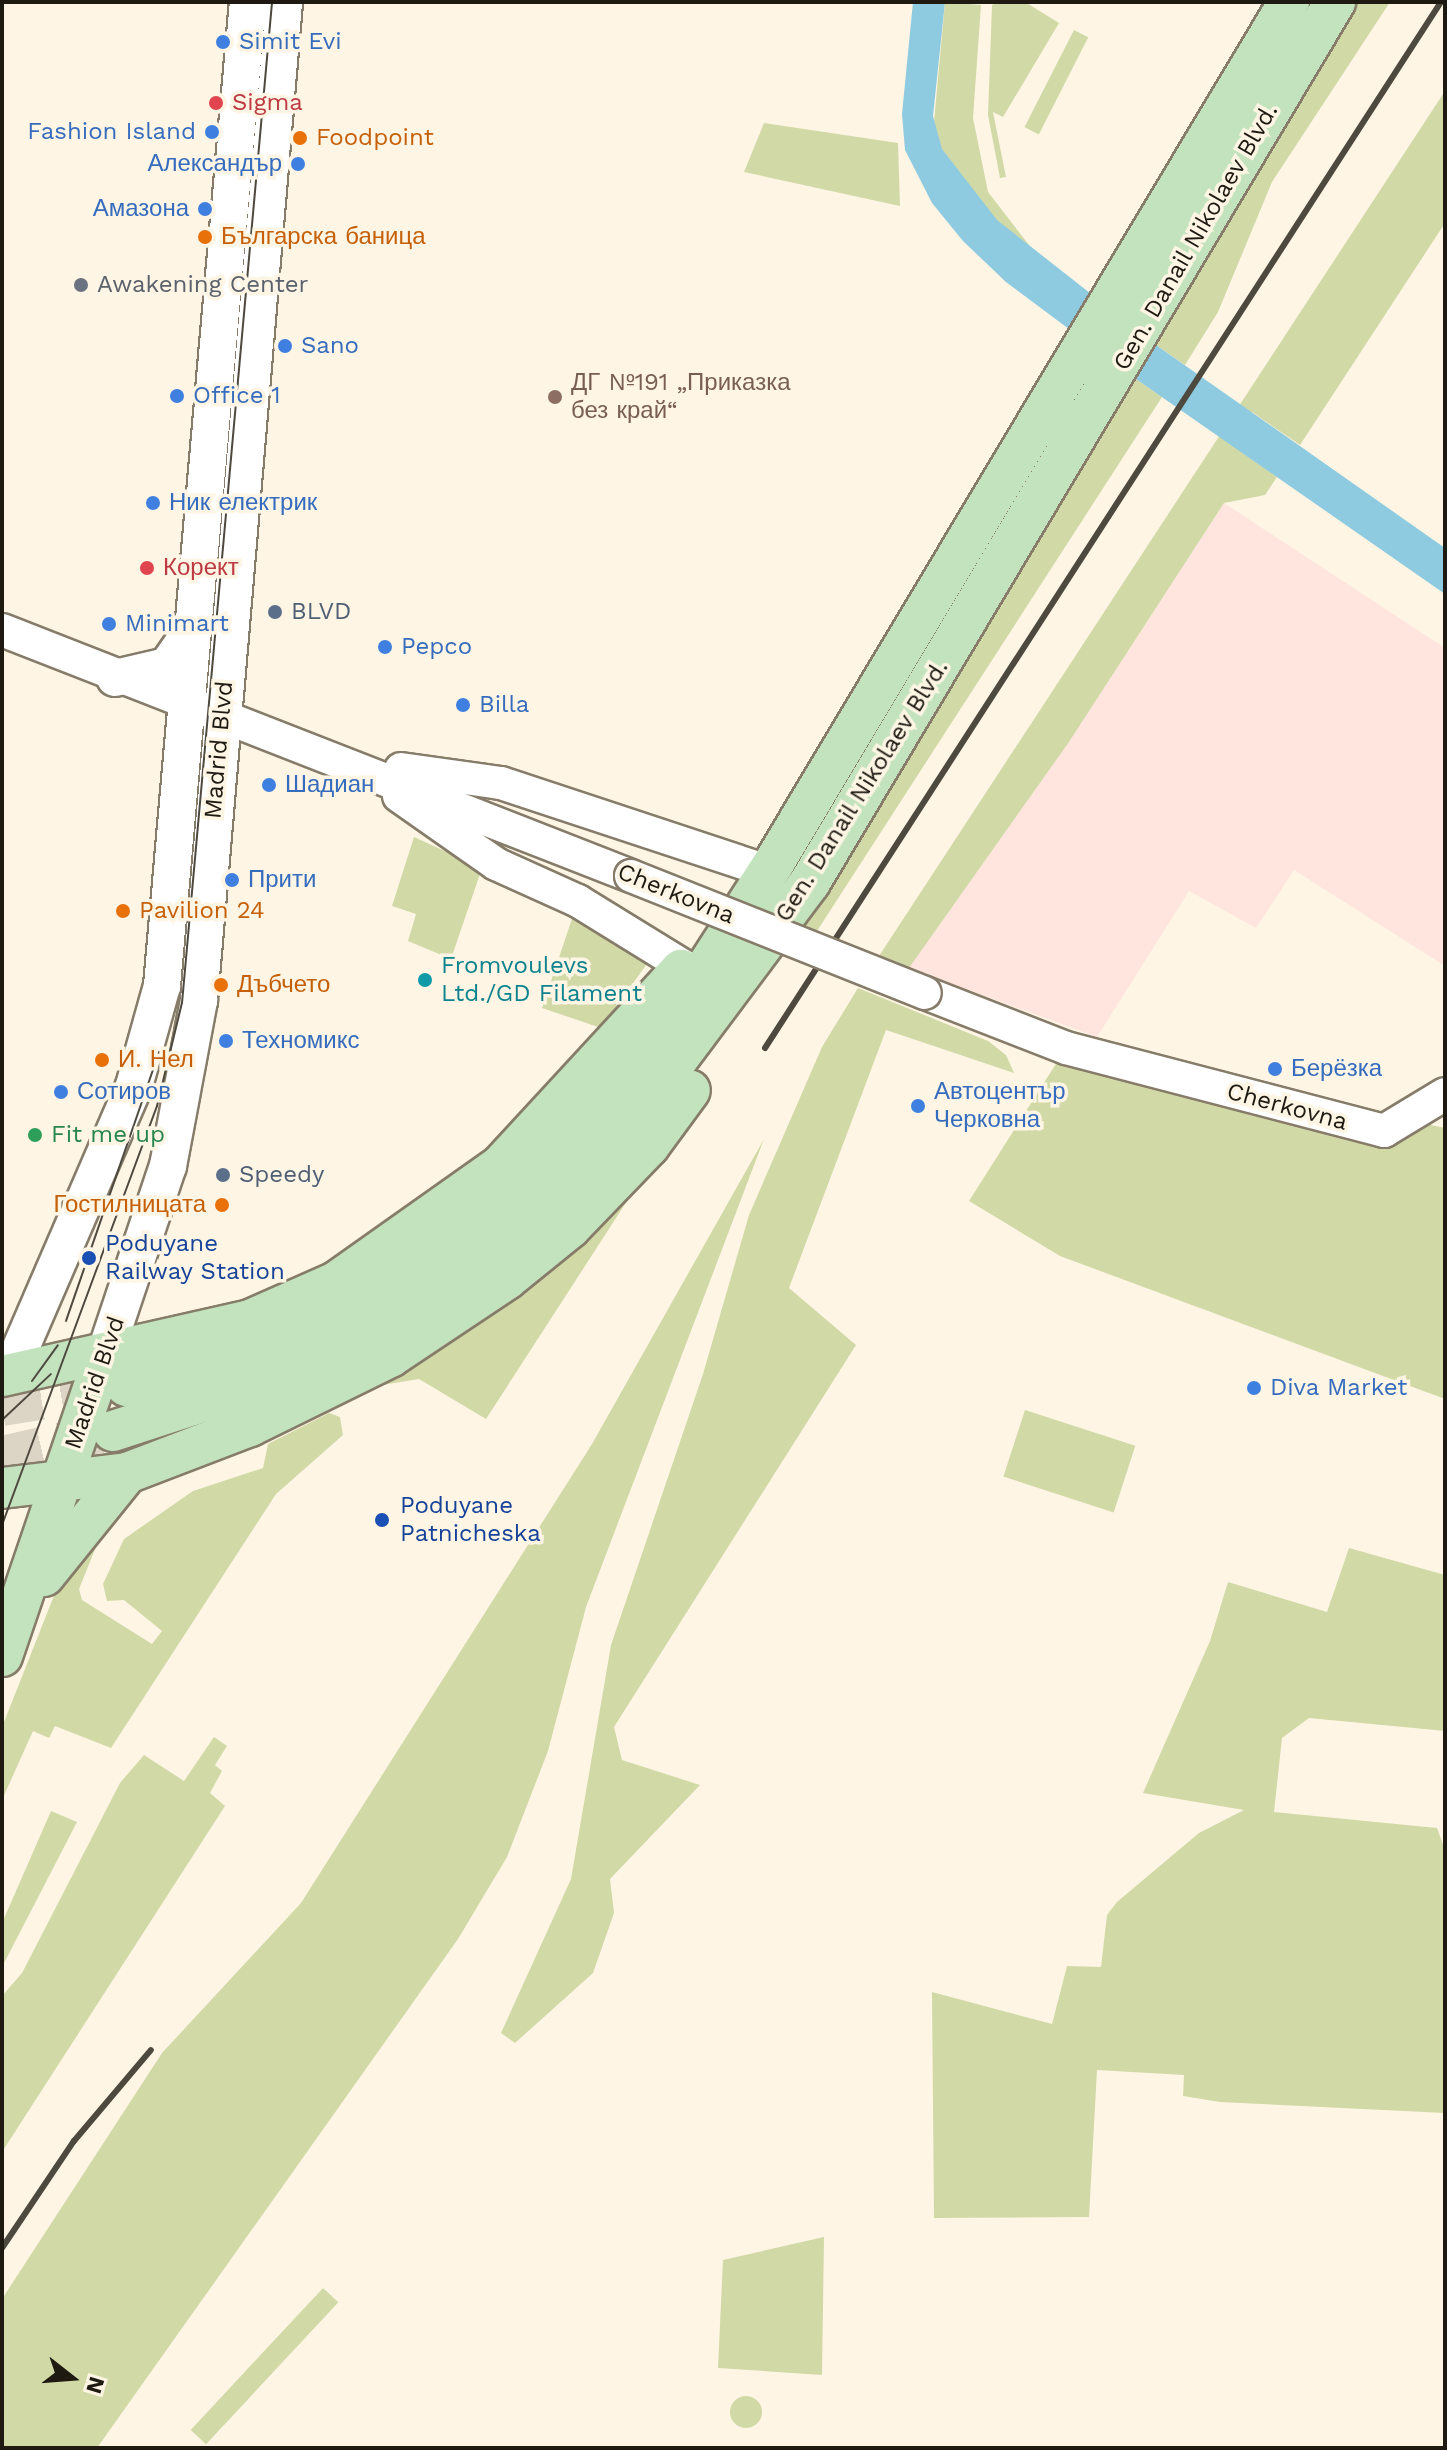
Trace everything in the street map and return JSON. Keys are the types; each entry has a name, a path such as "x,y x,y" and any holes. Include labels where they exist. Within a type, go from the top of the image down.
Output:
{"main road":[{"name":"Madrid Blvd","path":"4,1381 152,1032 170,938 192,630 248,2"},
{"name":"Madrid Blvd","path":"8,1642 62,1481 115,1371 168,1166 186,1080 222,715 284,2"},
{"name":"Gen. Danail Nikolaev Blvd.","path":"115,1371 278,1341 342,1311 433,1255 511,1196 606,1105 660,1039 769,866 1289,2"},
{"name":"Gen. Danail Nikolaev Blvd.","path":"113,1431 176,1414 415,1309 498,1252 623,1132 810,882 1335,2"},
{"path":"115,678 167,666 192,630"},
{"path":"4,1381 115,1371 266,1315 336,1282 418,1227 500,1166 685,967 769,866"},
{"path":"2,1488 127,1473 250,1426 390,1357 507,1279 570,1228 649,1146 691,1089 810,882"},
{"path":"8,1642 71,1537 127,1473"}],"street":[{"name":"Cherkovna","path":"2,630 115,678 350,762 1066,1048 1384,1131 1445,1094"},
{"path":"350,762 501,783 769,866"},
{"path":"350,762 496,864 578,901 685,967"}],"shaded area":[{"path":"1224,503 1445,648 1445,966 1294,870 1256,928 1189,891 1097,1037 909,968 1069,742"}],"green space":[{"path":"945,2 981,5 973,118 988,192 1036,254 1006,282 958,231 934,122"},
{"path":"998,2 1025,2 1059,23 1003,117 993,112 1006,177 1000,178 988,115 992,5"},
{"path":"1358,2 1390,2 1272,182 1218,312 1185,365 1156,345"},
{"path":"1074,30 1088,37 1039,134 1025,127"},
{"path":"1445,91 1445,223 1300,445 1252,412 1230,444 1277,477 1265,495 1224,503 1069,742 909,968 879,956"},
{"path":"764,123 898,143 900,206 744,172"},
{"path":"1136,379 1162,397 817,931 804,926"},
{"path":"414,837 482,868 451,959 408,941 416,914 392,906"},
{"path":"578,901 659,947 601,1028 542,1008"},
{"path":"858,988 988,1041 1006,1055 1014,1073 886,1030 789,1288 856,1345 614,1727 622,1760 700,1785 610,1879 614,1913 593,1973 515,2043 501,2033 571,1879 611,1645 703,1374 749,1215 822,1047"},
{"path":"1066,1048 1445,1128 1445,1399 1060,1256 969,1201"},
{"path":"764,1139 586,1607 548,1751 507,1857 458,1939 97,2448 2,2448 2,2299 162,2053 301,1903 592,1444"},
{"path":"660,1150 486,1419 419,1379 376,1386 377,1376 410,1366 538,1279"},
{"path":"1025,1410 1135,1446 1114,1512 1003,1477"},
{"path":"329,1413 340,1417 343,1435 276,1494 111,1748 55,1726 49,1738 33,1731 2,1800 2,1727 59,1583 85,1543 96,1547 79,1589 82,1600 152,1644 162,1631 124,1600 107,1601 103,1584 124,1539 193,1491 263,1468 268,1444"},
{"path":"1349,1548 1445,1575 1445,1731 1309,1718 1282,1738 1274,1812 1437,1828 1445,1850 1445,2113 1220,2102 1183,2096 1184,2075 1097,2070 1089,2217 934,2218 932,1992 1052,2024 1067,1966 1101,1967 1107,1915 1117,1902 1199,1833 1244,1810 1143,1793 1210,1641 1228,1582 1327,1612"},
{"path":"214,1737 227,1746 215,1765 222,1771 210,1793 225,1806 2,2152 2,1996 22,1973 120,1783 144,1755 184,1781"},
{"path":"51,1811 77,1822 2,1967 2,1923"},
{"path":"824,2237 822,2375 718,2368 723,2260"},
{"path":"323,2288 338,2302 206,2444 191,2430"},
{"path":"746,2396 757,2401 762,2412 757,2423 746,2428 735,2423 730,2412 735,2401"}],"water":[{"path":"913,2 945,2 933,116 942,149 997,220 1156,345 1445,548 1445,594 1136,379 1006,282 963,241 932,203 905,150 902,114"}],"tunnel":[{"path":"2,1406 120,1387"},
{"path":"2,1456 107,1432"}],"tram line":[{"path":"2,1525 157,1106 182,1003 272,2"},
{"path":"66,1321 159,1052"},
{"path":"32,1381 58,1345"},
{"path":"2,1420 51,1374"}],"railway":[{"path":"765,1048 1441,2"},
{"path":"2,2248 74,2141 151,2050"}],"place":[{"name":"Simit Evi","path":"223,42"},
{"name":"Sigma","path":"216,103"},
{"name":"Fashion Island","path":"212,132"},
{"name":"Foodpoint","path":"300,138"},
{"name":"Александър","path":"298,164"},
{"name":"Амазона","path":"205,209"},
{"name":"Българска баница","path":"205,237"},
{"name":"Awakening Center","path":"81,285"},
{"name":"Sano","path":"285,346"},
{"name":"Office 1","path":"177,396"},
{"name":"ДГ №191 „Приказка без край“","path":"555,397"},
{"name":"Ник електрик","path":"153,503"},
{"name":"Корект","path":"147,568"},
{"name":"BLVD","path":"275,612"},
{"name":"Minimart","path":"109,624"},
{"name":"Pepco","path":"385,647"},
{"name":"Billa","path":"463,705"},
{"name":"Шадиан","path":"269,785"},
{"name":"Прити","path":"232,880"},
{"name":"Pavilion 24","path":"123,911"},
{"name":"Fromvoulevs Ltd./GD Filament","path":"425,980"},
{"name":"Дъбчето","path":"221,985"},
{"name":"Техномикс","path":"226,1041"},
{"name":"И. Нел","path":"102,1060"},
{"name":"Берёзка","path":"1275,1069"},
{"name":"Сотиров","path":"61,1092"},
{"name":"Автоцентър Черковна","path":"918,1106"},
{"name":"Fit me up","path":"35,1135"},
{"name":"Speedy","path":"223,1175"},
{"name":"Гостилницата","path":"222,1205"},
{"name":"Poduyane Railway Station","path":"89,1258"},
{"name":"Diva Market","path":"1254,1388"},
{"name":"Poduyane Patnicheska","path":"382,1520"}]}
